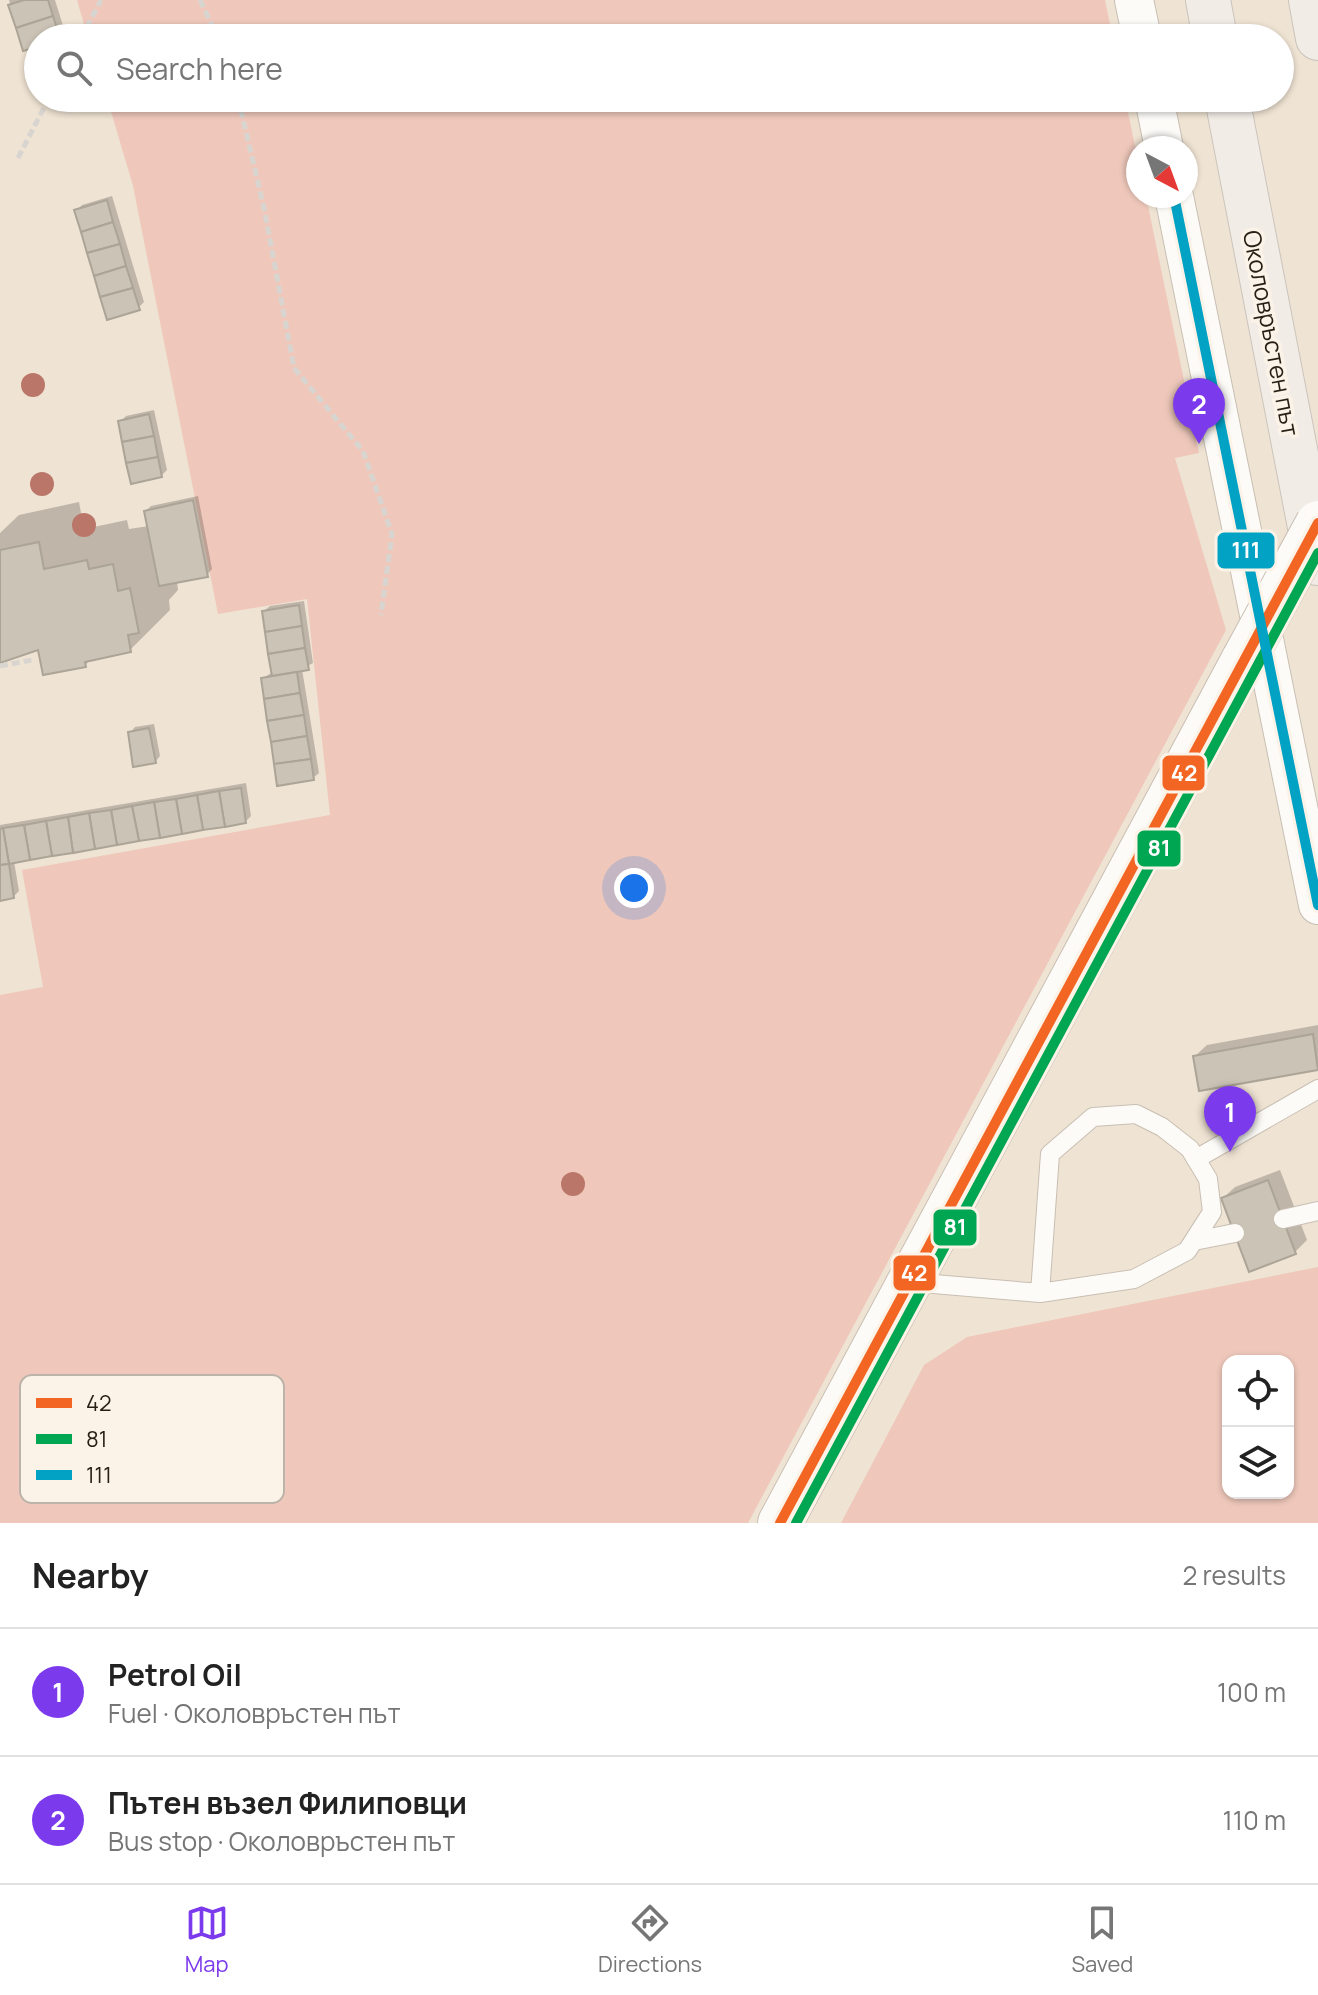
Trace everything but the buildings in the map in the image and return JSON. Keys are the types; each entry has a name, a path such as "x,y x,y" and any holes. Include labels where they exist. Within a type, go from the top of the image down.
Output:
{"highway":[{"path":"1208,0 1212,24"},
{"path":"1311,0 1318,38"},
{"name":"Околовръстен път","path":"1230,112 1317,546 1318,597"}],"street":[{"path":"1134,0 1139,24"},
{"path":"1157,112 1162,136"},
{"path":"1176,208 1318,905"},
{"path":"780,1523 1141,850 1317,546"}],"lane":[{"path":"1196,1159 1318,1089"},
{"path":"908,1282 1040,1293 1134,1279 1187,1251 1212,1212 1208,1179 1190,1149 1162,1127 1136,1114 1093,1117 1050,1154 1040,1293"},
{"path":"1283,1219 1318,1211"},
{"path":"1194,1241 1235,1233"}],"path":[{"path":"88,24 101,0"},
{"path":"200,0 211,24"},
{"path":"18,158 42,112"},
{"path":"241,112 264,208 294,368 363,451 392,534 381,615"},
{"path":"0,666 32,660"}],"shaded area":[{"path":"77,0 1105,0 1110,24 84,24"},
{"path":"111,112 1128,112 1133,136 1126,136 1126,208 1148,208 1199,453 1175,458 1226,630 748,1523 0,1523 0,995 43,987 22,870 330,815 307,599 218,614 133,186"},
{"path":"1318,1267 1318,1523 841,1523 924,1365 967,1337"}],"transit line":[{"name":"111","path":"1176,208 1318,905"},
{"name":"42","path":"780,1523 1318,523"},
{"name":"81","path":"796,1523 1318,553"}],"place":[{"name":"Пътен възел Филиповци","path":"1199,444"},
{"name":"Petrol Oil","path":"1230,1152"}]}
